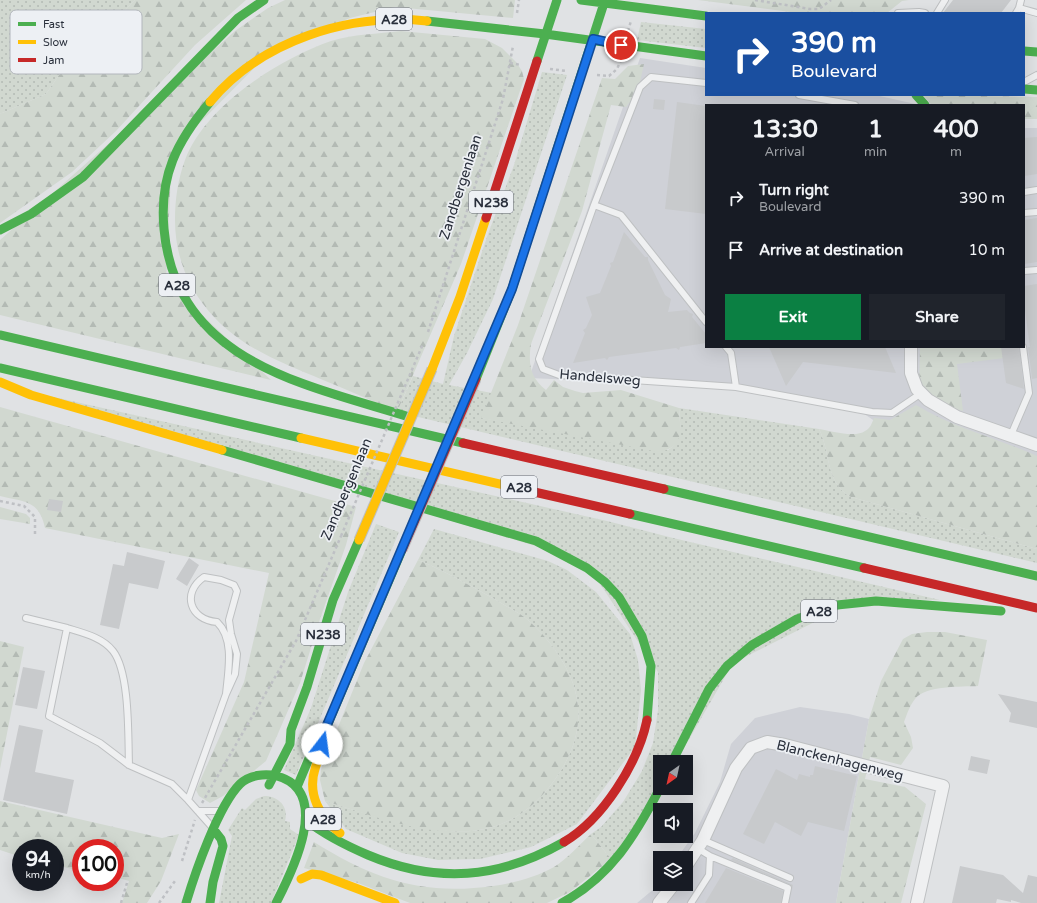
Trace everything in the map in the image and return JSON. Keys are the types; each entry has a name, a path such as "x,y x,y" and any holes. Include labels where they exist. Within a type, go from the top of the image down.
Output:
{"main road":[{"path":"0,230 31,214 83,177 238,18 264,0"},
{"name":"N238","path":"269,787 290,744 291,730 307,687 333,600 432,369 460,297 557,0"},
{"path":"581,0 705,16"},
{"name":"N238","path":"296,787 313,749 324,732 476,379 512,289 605,2"},
{"name":"A28","path":"419,420 280,374 247,359 221,342 201,322 176,283 167,252 162,218 164,187 176,148 196,118 224,85 267,55 312,34 352,23 386,19 420,20 545,34"},
{"path":"545,34 593,39 625,46 705,56"},
{"path":"1025,51 1037,52"},
{"path":"1025,89 1037,90"},
{"path":"917,96 924,104"},
{"name":"A28","path":"0,335 1037,576"},
{"name":"A28","path":"0,368 1037,608"},
{"name":"A28","path":"0,382 39,397 536,541 582,564 613,590 638,625 651,665 650,704 644,738 632,763 600,811 568,840 542,853 506,867 459,874 441,874 398,866 371,857 306,826"},
{"name":"A28","path":"442,427 569,467"},
{"name":"A28","path":"676,755 709,689 727,666 752,645 797,619 837,605 876,601 1037,614"},
{"name":"N238","path":"265,774 270,768 282,742 291,730"},
{"name":"A28","path":"324,732 321,755 314,771 313,781 317,804 323,818 330,827 345,836 376,850 398,866"},
{"path":"200,889 224,809 239,785 254,776 265,774 284,779 296,787 304,799 306,810 306,826 291,872 276,903"},
{"path":"562,903 575,897 602,877 630,841 656,795"},
{"path":"295,812 300,827 306,826"},
{"path":"186,903 217,833 227,823"},
{"path":"210,903 213,882 223,846 217,833"},
{"path":"286,903 295,885 301,879 312,874 320,875 395,903"}],"street":[{"path":"911,348 911,373 920,394 934,405 957,417 1037,445"},
{"name":"Blanckenhagenweg","path":"693,855 700,844 736,768 751,748 767,742 785,744 943,786 917,903"},
{"path":"659,903 668,891"}],"lane":[{"path":"938,12 945,0"},
{"path":"1021,0 1018,10 1036,15"},
{"path":"1025,81 1037,75"},
{"name":"Handelsweg","path":"705,83 651,77 640,87 594,205 539,359 543,368 559,375 736,387 872,412 892,413 920,394"},
{"path":"805,96 849,104"},
{"path":"1025,192 1037,190"},
{"path":"594,205 621,215 705,321"},
{"path":"1025,213 1037,212"},
{"path":"1025,271 1037,270"},
{"path":"727,348 731,354 736,387"},
{"path":"1011,435 1030,393 1023,348"},
{"path":"188,800 226,694 235,674 237,654 231,634 229,620 237,590 234,585 221,580 204,577 196,582 191,593 191,603 196,614 207,621 217,622 223,627 229,651 226,694"},
{"path":"26,618 96,637 113,651 124,675 130,765"},
{"path":"67,628 49,716 100,743 130,765 172,784 217,833"},
{"path":"198,811 224,809"},
{"path":"700,844 710,856 788,888 784,903"},
{"path":"700,844 790,878"},
{"path":"691,903 709,875 710,856"}],"path":[{"path":"755,0 810,9 819,8 831,0"},
{"name":"Zandbergenlaan","path":"180,868 198,811 207,791 296,641 428,332 494,130 503,99 510,63"},
{"path":"0,502 24,506 35,517 35,536"},
{"path":"159,903 177,878"},
{"path":"122,903 127,883"}],"shaded area":[{"path":"640,58 705,68 705,96 880,96 916,104 705,104 705,348 1025,348 1025,128 1037,128 1037,472 895,435 860,411 736,387 529,378"},
{"path":"800,707 849,714 869,719 836,903 637,903 653,890 653,891 693,891 693,851 682,851 688,843 693,843 693,836 720,782 731,744 755,718"}],"green space":[{"path":"0,0 135,0 125,10 10,10 10,74 60,74 46,94 0,114"},
{"path":"135,0 246,0 195,45 116,131 72,172 0,223 0,114 46,94 60,74 142,74 142,10 125,10"},
{"path":"285,0 515,0 513,18 395,7 350,18 273,49 172,151 166,281 271,380 0,315 0,240 235,31 268,8"},
{"path":"698,0 909,0 902,1 888,12 790,12"},
{"path":"641,22 705,29 705,48 637,40"},
{"path":"401,31 485,39 502,48 516,62 522,71 524,79 461,264 397,412 280,362 252,347 226,329 206,308 185,273 178,247 175,220 177,189 185,160 195,140 209,121 226,103 267,72 311,49 331,41 348,37"},
{"path":"644,64 638,91 626,107 611,105 582,211 531,344 530,364 536,380 546,390 554,380 563,387 583,393 621,390 679,408 680,436 674,446 668,450 659,452 481,418 518,325 602,78 615,79 628,66"},
{"path":"542,72 567,75 493,299 467,353 449,385 492,393 482,418 668,450 673,446 679,437 679,408 819,429 823,438 833,476 843,491 851,497 1037,549 1037,563 397,412 413,376 443,384 454,336 488,234 514,165"},
{"path":"924,96 1037,97 1037,119 1025,119 1025,104 931,104"},
{"path":"920,348 1003,348 1004,358 957,364 963,411 948,407 919,389"},
{"path":"0,385 607,521 673,538 940,600 860,599 733,663 680,755 653,755 653,795 655,795 611,859 591,834 601,827 623,802 642,771 653,743 658,710 658,672 585,561"},
{"path":"916,405 945,420 1037,456 1037,549 851,497 837,484 830,467 823,438 819,429 849,434 861,433 871,426 874,418 890,420"},
{"path":"0,407 356,507 346,545 320,619 300,683 266,761 223,796 210,803 199,796 196,790 244,682 269,573 45,528 39,512 35,507 24,501 0,496"},
{"path":"0,507 26,514 30,518 30,524 0,519"},
{"path":"376,524 399,532 296,775 284,770 311,708 348,592"},
{"path":"434,529 548,561 567,570 596,592 630,634 638,660 641,690 635,747 577,824 531,847 480,859 438,860 402,853 346,829 325,801 418,827 455,831 485,829 498,826 509,821 530,807 540,798 556,778 566,762 573,746 577,730 577,698 565,666 555,650 539,630 520,614 458,579 418,560"},
{"path":"418,560 467,584 517,612 530,622 548,640 565,666 577,698 577,730 573,746 566,762 556,778 540,798 520,814 498,826 472,831 454,832 435,830 397,823 325,801 320,780 321,769 364,663"},
{"path":"945,632 987,640 978,686 935,689 920,694 912,704 904,722 911,737 913,748 901,765 870,757 865,779 905,787 926,804 901,903 836,903 869,719 881,681 903,639 912,634"},
{"path":"0,641 24,647 0,769"},
{"path":"269,796 278,800 284,806 286,816 285,821 290,822 290,829 299,835 271,903 219,903 232,836 228,830 242,808 245,810 256,799"},
{"path":"0,801 162,838 179,834 161,881 147,903 122,903 129,881 124,880 124,839 72,839 72,869 64,867 64,839 12,839 12,854 0,850"},
{"path":"591,834 611,859 570,892 547,903 410,903 358,883 304,868 314,842 357,866 399,882 444,889 493,886 525,879 554,867"}],"building":[{"path":"953,0 1011,0 1002,12 944,12"},
{"path":"654,99 665,100 664,110 653,109"},
{"path":"677,102 705,106 705,214 665,209"},
{"path":"1037,137 1037,174 1025,176 1025,138"},
{"path":"1037,218 1037,262 1025,264 1025,220"},
{"path":"624,232 645,257 648,257 648,260 665,295 671,299 668,312 687,310 693,314 692,317 705,333 705,343 680,347 679,350 676,348 609,357 607,360 605,358 573,363 585,333 583,330 586,328 592,315 586,297 600,293 611,266 610,263 613,262"},
{"path":"1037,284 1037,378 1032,379 1028,347 1030,347 1025,310 1025,286"},
{"path":"769,348 885,348 896,373 803,362 786,386"},
{"path":"1001,348 1019,348 1024,389 1006,383"},
{"path":"49,499 63,501 61,512 47,510"},
{"path":"127,552 165,561 158,589 129,583 119,629 100,625 113,564 124,566"},
{"path":"189,558 199,565 187,586 176,579"},
{"path":"23,667 45,671 37,709 15,705"},
{"path":"998,694 1037,702 1037,728 1009,722 1011,713"},
{"path":"19,725 43,730 35,772 74,780 67,814 3,800"},
{"path":"971,756 990,760 987,774 968,770"},
{"path":"815,766 857,776 844,831 808,822 801,836 775,822 764,844 743,834 776,769 797,780 799,774 810,777 810,775 813,775"},
{"path":"733,858 793,885 790,900 792,889 791,885 731,860"},
{"path":"960,866 1003,875 1023,893 1028,875 1037,877 1037,903 1021,903 1011,900 1011,902 997,899 996,903 952,903"},
{"path":"726,868 783,891 781,903 705,903"}],"traffic: fast":[{"path":"0,230 31,214 83,177 238,18 264,0"},
{"path":"537,61 557,0"},
{"path":"581,0 705,16"},
{"path":"476,379 512,289 605,0"},
{"path":"427,21 545,34"},
{"path":"545,34 705,56"},
{"path":"1025,51 1037,52"},
{"path":"1025,89 1037,90"},
{"path":"917,96 924,104"},
{"path":"210,102 198,116 180,145 173,160 164,192 164,229 174,274 193,310 219,338 252,360 289,378 328,392 409,417"},
{"path":"0,335 463,443"},
{"path":"0,368 301,438"},
{"path":"222,450 536,541 587,568 605,582 619,597 642,636 651,666 647,720"},
{"path":"664,489 1037,576"},
{"path":"630,514 864,568"},
{"path":"269,785 290,744 291,730 307,687 333,600 359,540"},
{"path":"297,787 313,749 324,733 402,550"},
{"path":"676,755 709,689 727,666 752,645 797,619 837,605 876,601 1001,611"},
{"path":"186,903 208,840 232,794 244,781 252,777 267,775 277,776 294,784 303,798 306,815 304,834 298,853 291,872 276,903"},
{"path":"562,903 579,892 608,867 631,838 656,795"},
{"path":"307,821 336,840 368,855 394,864 419,870 443,873 468,873 492,870 516,864 564,842"},
{"path":"210,903 213,882 223,846 221,839 214,830"}],"traffic: slow":[{"path":"210,102 231,80 255,62 281,47 309,35 338,27 368,22 397,20 427,21"},
{"path":"432,369 460,297 486,218"},
{"path":"359,540 432,369"},
{"path":"0,382 31,395 222,450"},
{"path":"301,438 530,491"},
{"path":"324,733 322,752 315,767 313,778 314,796 321,813 340,833"},
{"path":"301,879 312,874 321,875 395,903"}],"traffic: jam":[{"path":"486,218 537,61"},
{"path":"402,550 476,379"},
{"path":"463,443 664,489"},
{"path":"530,491 630,514"},
{"path":"864,568 1037,608"},
{"path":"564,842 592,819 605,805 617,788 636,754 647,720"}],"route":[{"path":"322,744 324,732 480,369 512,289 593,39 621,45"}]}
